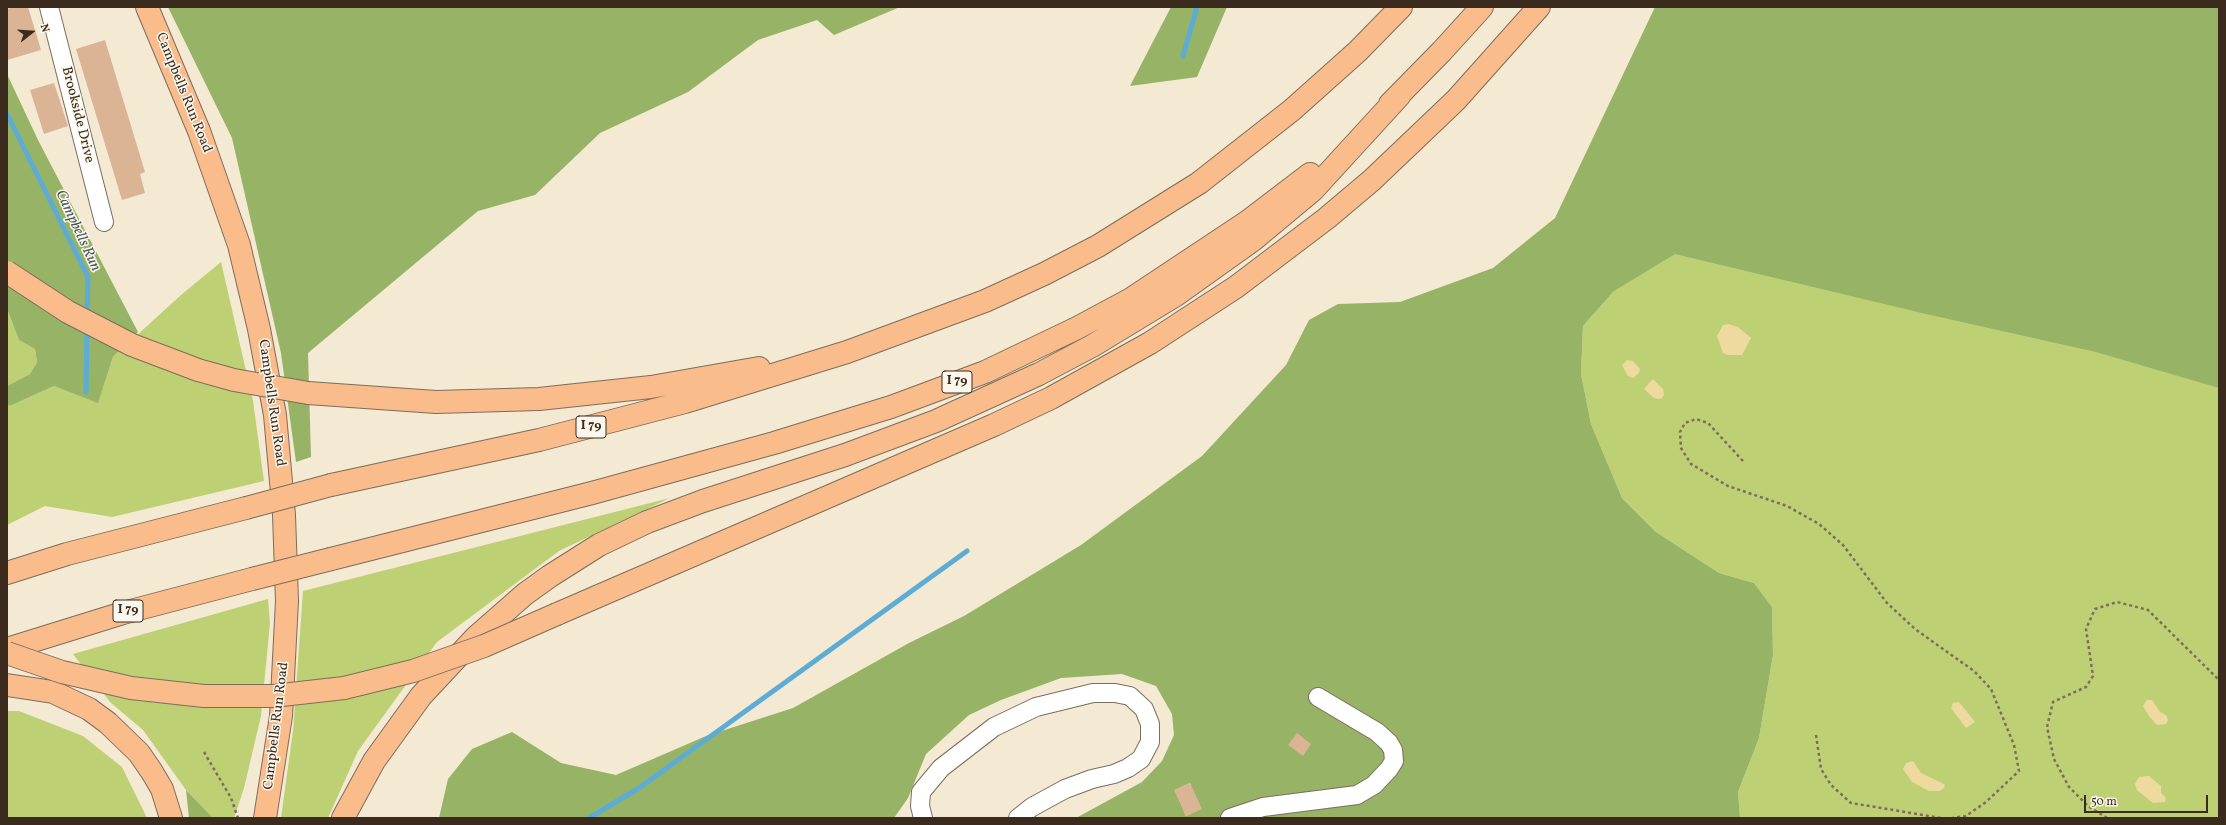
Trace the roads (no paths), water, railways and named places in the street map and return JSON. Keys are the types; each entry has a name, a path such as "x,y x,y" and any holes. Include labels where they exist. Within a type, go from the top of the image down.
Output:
{"main road":[{"name":"Campbells Run Road","path":"147,7 199,131 239,245 260,329 275,416 284,522 287,601 280,716 265,818"},
{"name":"I 79","path":"7,573 67,554 331,485 539,440 685,402 847,352 985,301 1038,277 1098,246 1199,183 1292,110 1358,51 1401,7"},
{"name":"I 79","path":"7,649 123,613 592,493 774,443 891,407 985,372 1077,328 1131,299 1247,222 1294,186 1400,95 1482,7"},
{"path":"7,653 62,672 131,688 204,696 273,696 344,688 413,671 484,646 1002,422 1065,391 1157,339 1253,274 1327,218 1372,180 1456,100 1539,7"},
{"path":"344,818 374,761 421,696 476,637 525,594 550,576 599,546 647,522 703,500 845,455 929,423 1025,380 1092,346 1176,295 1266,230 1313,190 1400,95"},
{"path":"7,272 68,312 132,345 198,370 227,378 308,393 436,402 539,399 651,387 847,352"},
{"path":"7,685 53,692 89,709 108,723 139,753 152,772 162,789 171,818"}],"street":[{"name":"Brookside Drive","path":"49,7 104,222"},
{"path":"917,814 921,792 941,768 994,727 1036,707 1093,693 1115,692 1130,696 1144,709 1150,724 1150,742 1141,758 1128,768 1114,774 1092,779 1065,789 1032,807 1018,818"},
{"path":"1230,818 1263,807 1357,795 1374,785 1389,770 1394,761 1393,750 1389,744 1377,732 1318,697"}],"waterway":[{"path":"1183,56 1197,7"},
{"name":"Campbells Run","path":"7,114 88,277 87,316"},
{"name":"Campbells Run","path":"86,392 87,328"},
{"path":"589,818 639,788 967,551"}]}
